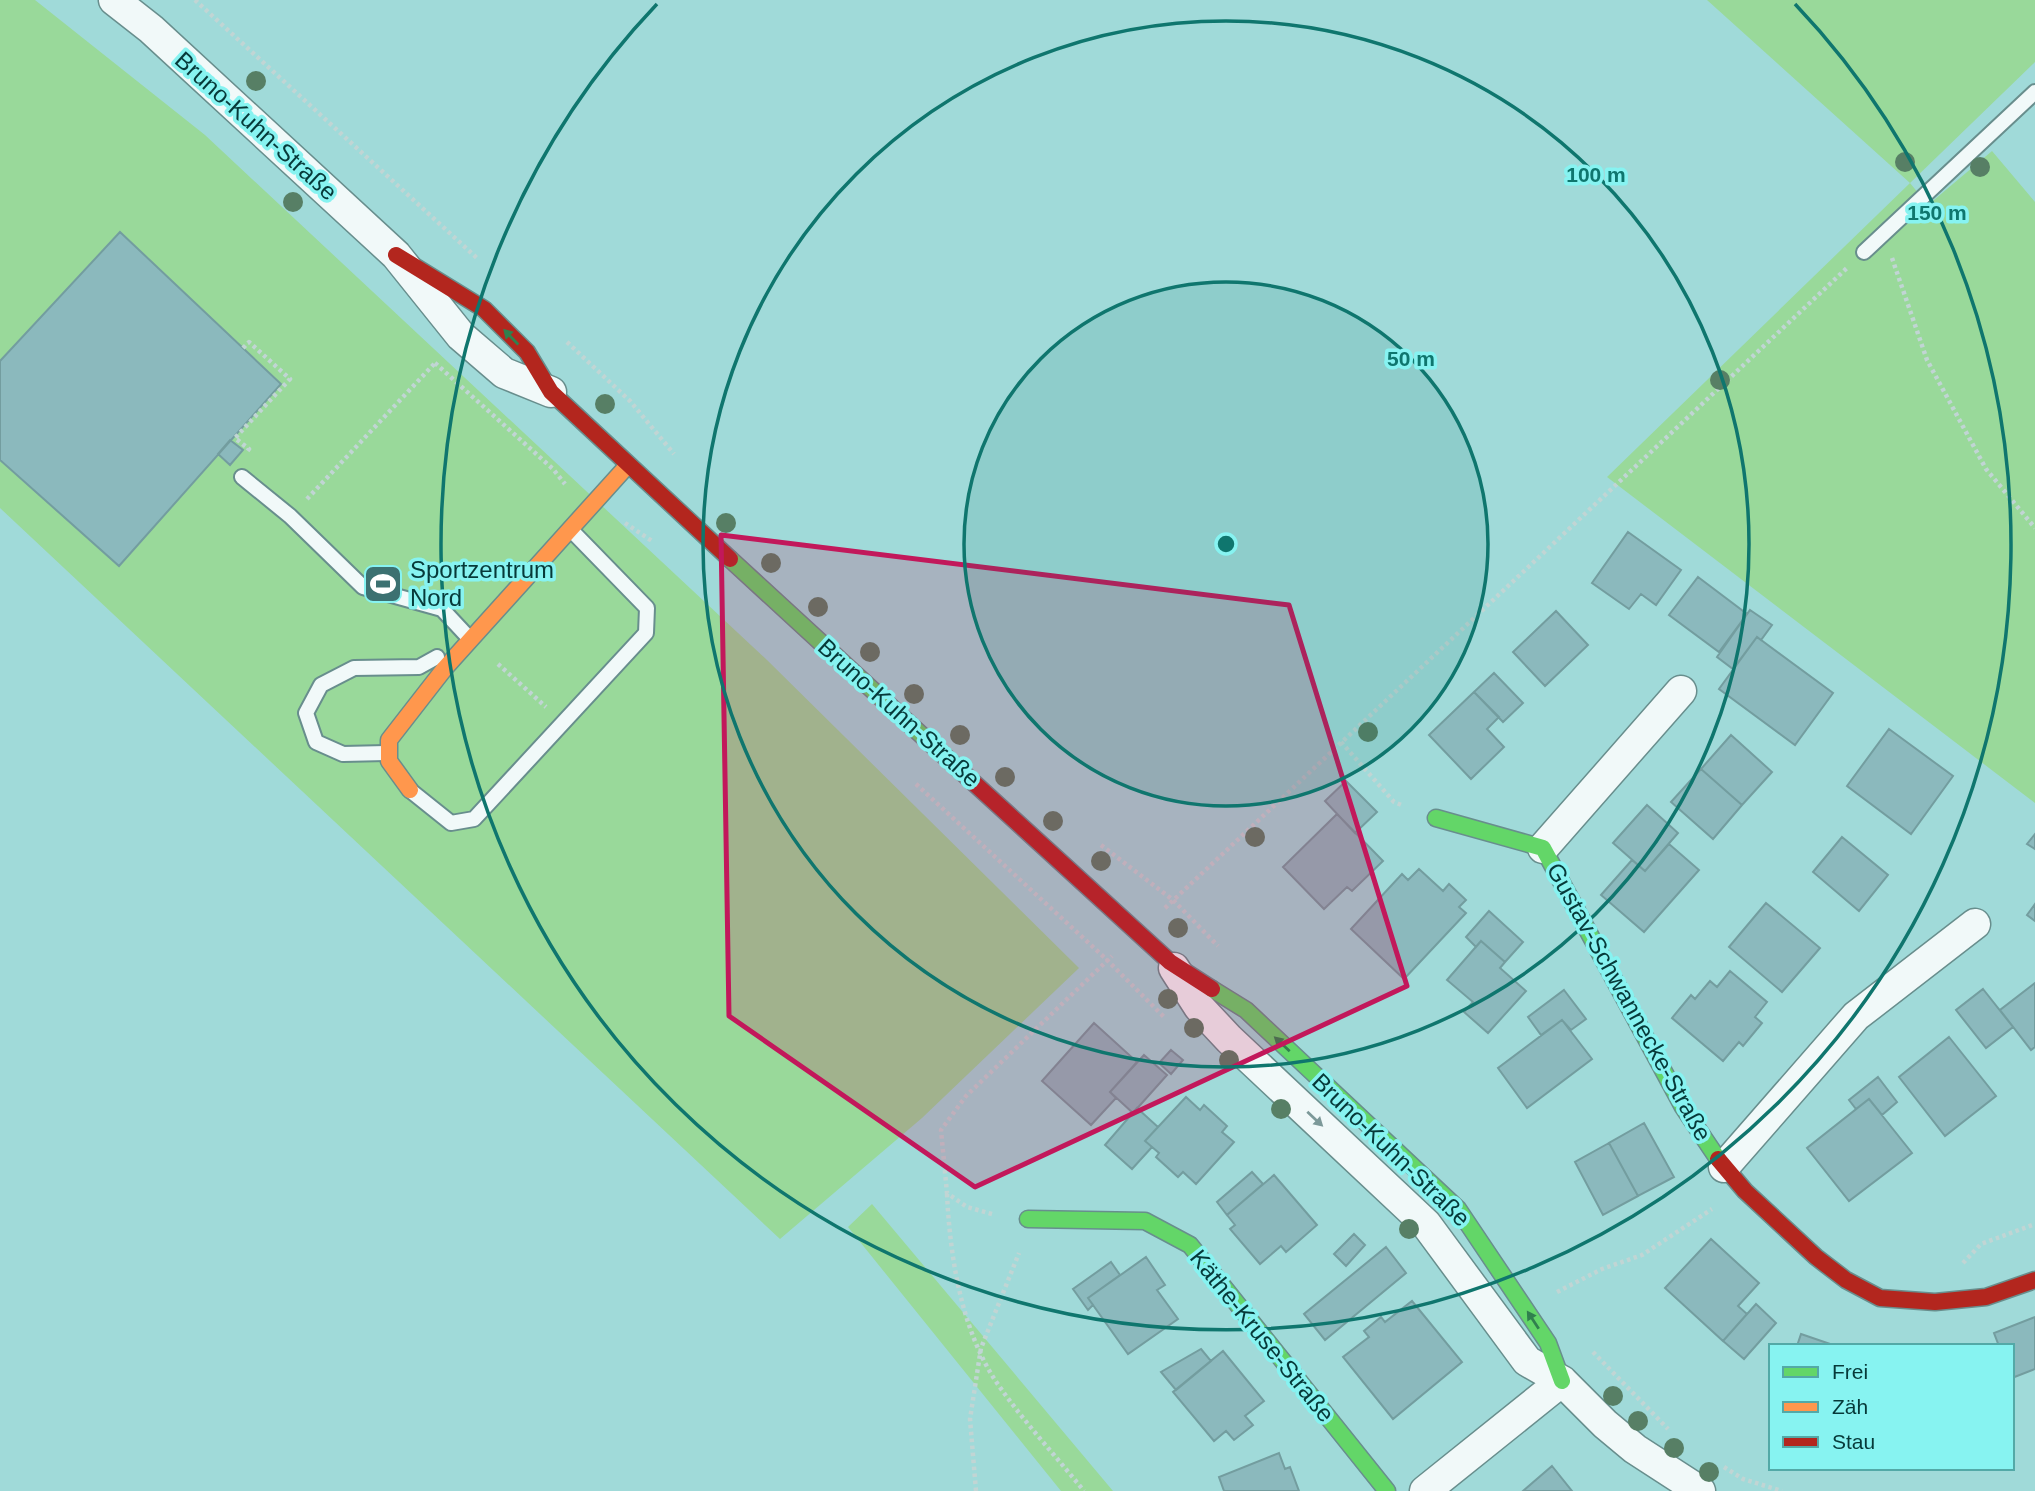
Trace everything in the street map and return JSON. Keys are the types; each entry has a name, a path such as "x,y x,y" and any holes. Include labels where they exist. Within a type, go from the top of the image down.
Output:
{"street":[{"name":"Bruno-Kuhn-Straße","path":"114,0 191,65 396,255 461,336 504,373 551,392 1170,961 1199,1007 1229,1039 1426,1224 1463,1271 1501,1330 1527,1361 1562,1381 1605,1424 1635,1449 1700,1491"},
{"path":"410,790 392,771 386,753 389,740 470,639 596,504 628,465"},
{"name":"Gustav-Schwannecke-Straße","path":"1543,848 1681,691"},
{"name":"Gustav-Schwannecke-Straße","path":"1436,818 1543,848 1683,1107 1724,1167 1745,1191 1816,1257 1846,1280 1880,1298 1952,1300 1986,1297 2035,1280"},
{"path":"1724,1167 1856,1016 1975,924"},
{"name":"Käthe-Kruse-Straße","path":"1028,1219 1145,1221 1190,1245 1387,1491"},
{"path":"1425,1491 1562,1381"}],"lane":[{"path":"1864,252 2035,92"},
{"path":"242,477 290,516 363,587 442,609 470,639 419,667 354,668 321,685 306,713 316,742 344,754 386,753"},
{"path":"410,790 451,823 474,819 646,634 647,608 571,530"}],"path":[{"path":"195,0 479,260"},
{"path":"1884,234 1927,360 1986,469 2035,528"},
{"path":"1084,1491 996,1381 959,1293 949,1231 941,1130 966,1096 1107,960 1140,933 1864,252"},
{"path":"560,335 630,401 660,435"},
{"path":"239,461 248,449 235,438 290,379 249,342 243,348"},
{"path":"290,516 435,363 553,469 570,490 653,541"},
{"path":"470,639 562,722"},
{"path":"1341,742 1394,802 1436,818"},
{"path":"910,778 1107,960 1169,1022"},
{"path":"1550,1295 1602,1269 1642,1255 1745,1191"},
{"path":"947,1193 967,1208 1010,1218 1028,1219 1016,1269 981,1348 970,1419 976,1491"},
{"path":"1952,1300 1958,1268 1981,1244 2035,1224"},
{"path":"1585,1343 1610,1373 1675,1436"},
{"path":"1721,1465 1743,1479 1782,1491"}],"highlighted area":[{"path":"721,535 1289,605 1407,986 975,1187 729,1016"}],"green space":[{"path":"0,0 35,0 205,135 767,660 1079,968 922,1118 780,1239 0,508"},
{"path":"1707,0 2035,0 2035,62 1910,183"},
{"path":"1992,151 2035,202 2035,803 1607,477 1910,183 1928,205"},
{"path":"872,1204 1113,1491 1061,1491 848,1227"}],"building":[{"path":"120,232 281,384 119,566 0,460 0,361"},
{"path":"230,440 243,450 230,465 218,454"},
{"path":"1628,532 1681,570 1656,605 1641,594 1629,609 1592,583"},
{"path":"1698,577 1747,614 1719,652 1669,615"},
{"path":"1750,610 1772,625 1761,640 1757,637 1733,669 1717,657"},
{"path":"1556,611 1588,645 1545,686 1513,652"},
{"path":"1757,637 1833,693 1795,745 1719,689"},
{"path":"1494,673 1523,703 1503,722 1474,692"},
{"path":"1474,692 1499,717 1487,729 1504,747 1471,779 1429,735"},
{"path":"1889,729 1953,776 1911,834 1847,786"},
{"path":"1731,735 1772,772 1742,805 1701,769"},
{"path":"1701,769 1742,805 1713,839 1671,802"},
{"path":"1346,781 1377,812 1355,833 1325,801"},
{"path":"1647,805 1678,833 1645,871 1613,843"},
{"path":"1337,814 1383,861 1352,891 1347,887 1324,909 1283,867"},
{"path":"2035,834 2035,849 2027,844"},
{"path":"1842,837 1888,875 1859,911 1813,872"},
{"path":"1669,844 1699,870 1644,932 1601,895 1632,860 1645,871"},
{"path":"1419,869 1443,891 1449,884 1466,900 1459,907 1466,913 1404,979 1351,929 1402,874 1408,880"},
{"path":"1766,903 1820,948 1782,992 1729,947"},
{"path":"2035,904 2035,921 2027,915"},
{"path":"1489,911 1523,942 1505,962 1481,941 1476,947 1466,937"},
{"path":"1481,941 1505,962 1500,968 1526,991 1488,1033 1464,1012 1473,1002 1447,980"},
{"path":"1730,971 1767,1002 1755,1017 1762,1023 1743,1046 1739,1042 1723,1061 1672,1018 1691,995 1695,999 1710,981 1717,987"},
{"path":"2035,983 2035,1047 2031,1050 2000,1010"},
{"path":"1983,989 2013,1027 1986,1048 1956,1010"},
{"path":"1564,990 1586,1019 1571,1030 1562,1020 1541,1035 1528,1017"},
{"path":"1562,1020 1592,1059 1527,1108 1498,1068"},
{"path":"1094,1023 1137,1062 1110,1092 1116,1098 1091,1125 1042,1081"},
{"path":"1949,1037 1996,1096 1945,1136 1899,1077"},
{"path":"1171,1050 1183,1060 1171,1074 1159,1063"},
{"path":"1144,1055 1167,1075 1133,1113 1110,1092"},
{"path":"1878,1077 1897,1102 1882,1115 1869,1099 1856,1109 1849,1100"},
{"path":"1186,1097 1200,1110 1204,1105 1227,1126 1222,1132 1234,1142 1196,1184 1183,1172 1178,1177 1156,1157 1159,1153 1145,1141"},
{"path":"1869,1099 1912,1153 1849,1201 1807,1148"},
{"path":"1137,1108 1158,1127 1145,1141 1152,1147 1132,1169 1105,1145"},
{"path":"1644,1123 1674,1177 1638,1196 1609,1143"},
{"path":"1609,1143 1638,1196 1603,1215 1575,1162"},
{"path":"1252,1172 1263,1184 1227,1215 1217,1202"},
{"path":"1274,1175 1317,1225 1286,1252 1281,1246 1260,1264 1230,1229 1235,1225 1227,1215"},
{"path":"1354,1234 1365,1245 1346,1266 1334,1254"},
{"path":"1711,1239 1759,1283 1738,1306 1747,1314 1723,1341 1665,1288"},
{"path":"1386,1247 1406,1273 1325,1340 1304,1314"},
{"path":"1146,1257 1165,1285 1157,1290 1178,1319 1128,1354 1088,1298"},
{"path":"1111,1262 1120,1275 1088,1298 1093,1305 1088,1310 1073,1289"},
{"path":"1412,1301 1462,1362 1393,1419 1343,1357 1369,1337 1364,1331 1381,1317 1385,1322"},
{"path":"1756,1304 1776,1323 1744,1359 1723,1341"},
{"path":"2035,1317 2035,1369 2014,1377 2014,1344 1998,1344 1994,1333"},
{"path":"1801,1334 1830,1344 1798,1344"},
{"path":"1201,1349 1211,1361 1176,1390 1161,1372"},
{"path":"1223,1351 1264,1401 1245,1416 1253,1425 1234,1440 1226,1431 1214,1441 1173,1392"},
{"path":"1279,1453 1285,1469 1290,1467 1299,1491 1224,1491 1219,1477"},
{"path":"1552,1466 1572,1491 1523,1491"}],"traffic: fast":[{"path":"730,559 928,741"},
{"path":"1436,818 1543,848 1683,1107 1718,1159"},
{"path":"1212,989 1246,1010 1458,1209 1548,1343 1562,1381"},
{"path":"1028,1219 1145,1221 1190,1245 1387,1491"}],"traffic: slow":[{"path":"410,790 389,761 389,740 445,668 628,465"}],"traffic: jam":[{"path":"396,255 484,309 527,352 551,392 730,559"},
{"path":"928,741 1170,962 1212,989"},
{"path":"1718,1159 1745,1191 1816,1257 1846,1280 1880,1298 1935,1302 1986,1297 2035,1280"}],"place":[{"name":"Sportzentrum Nord","path":"383,584"}]}
